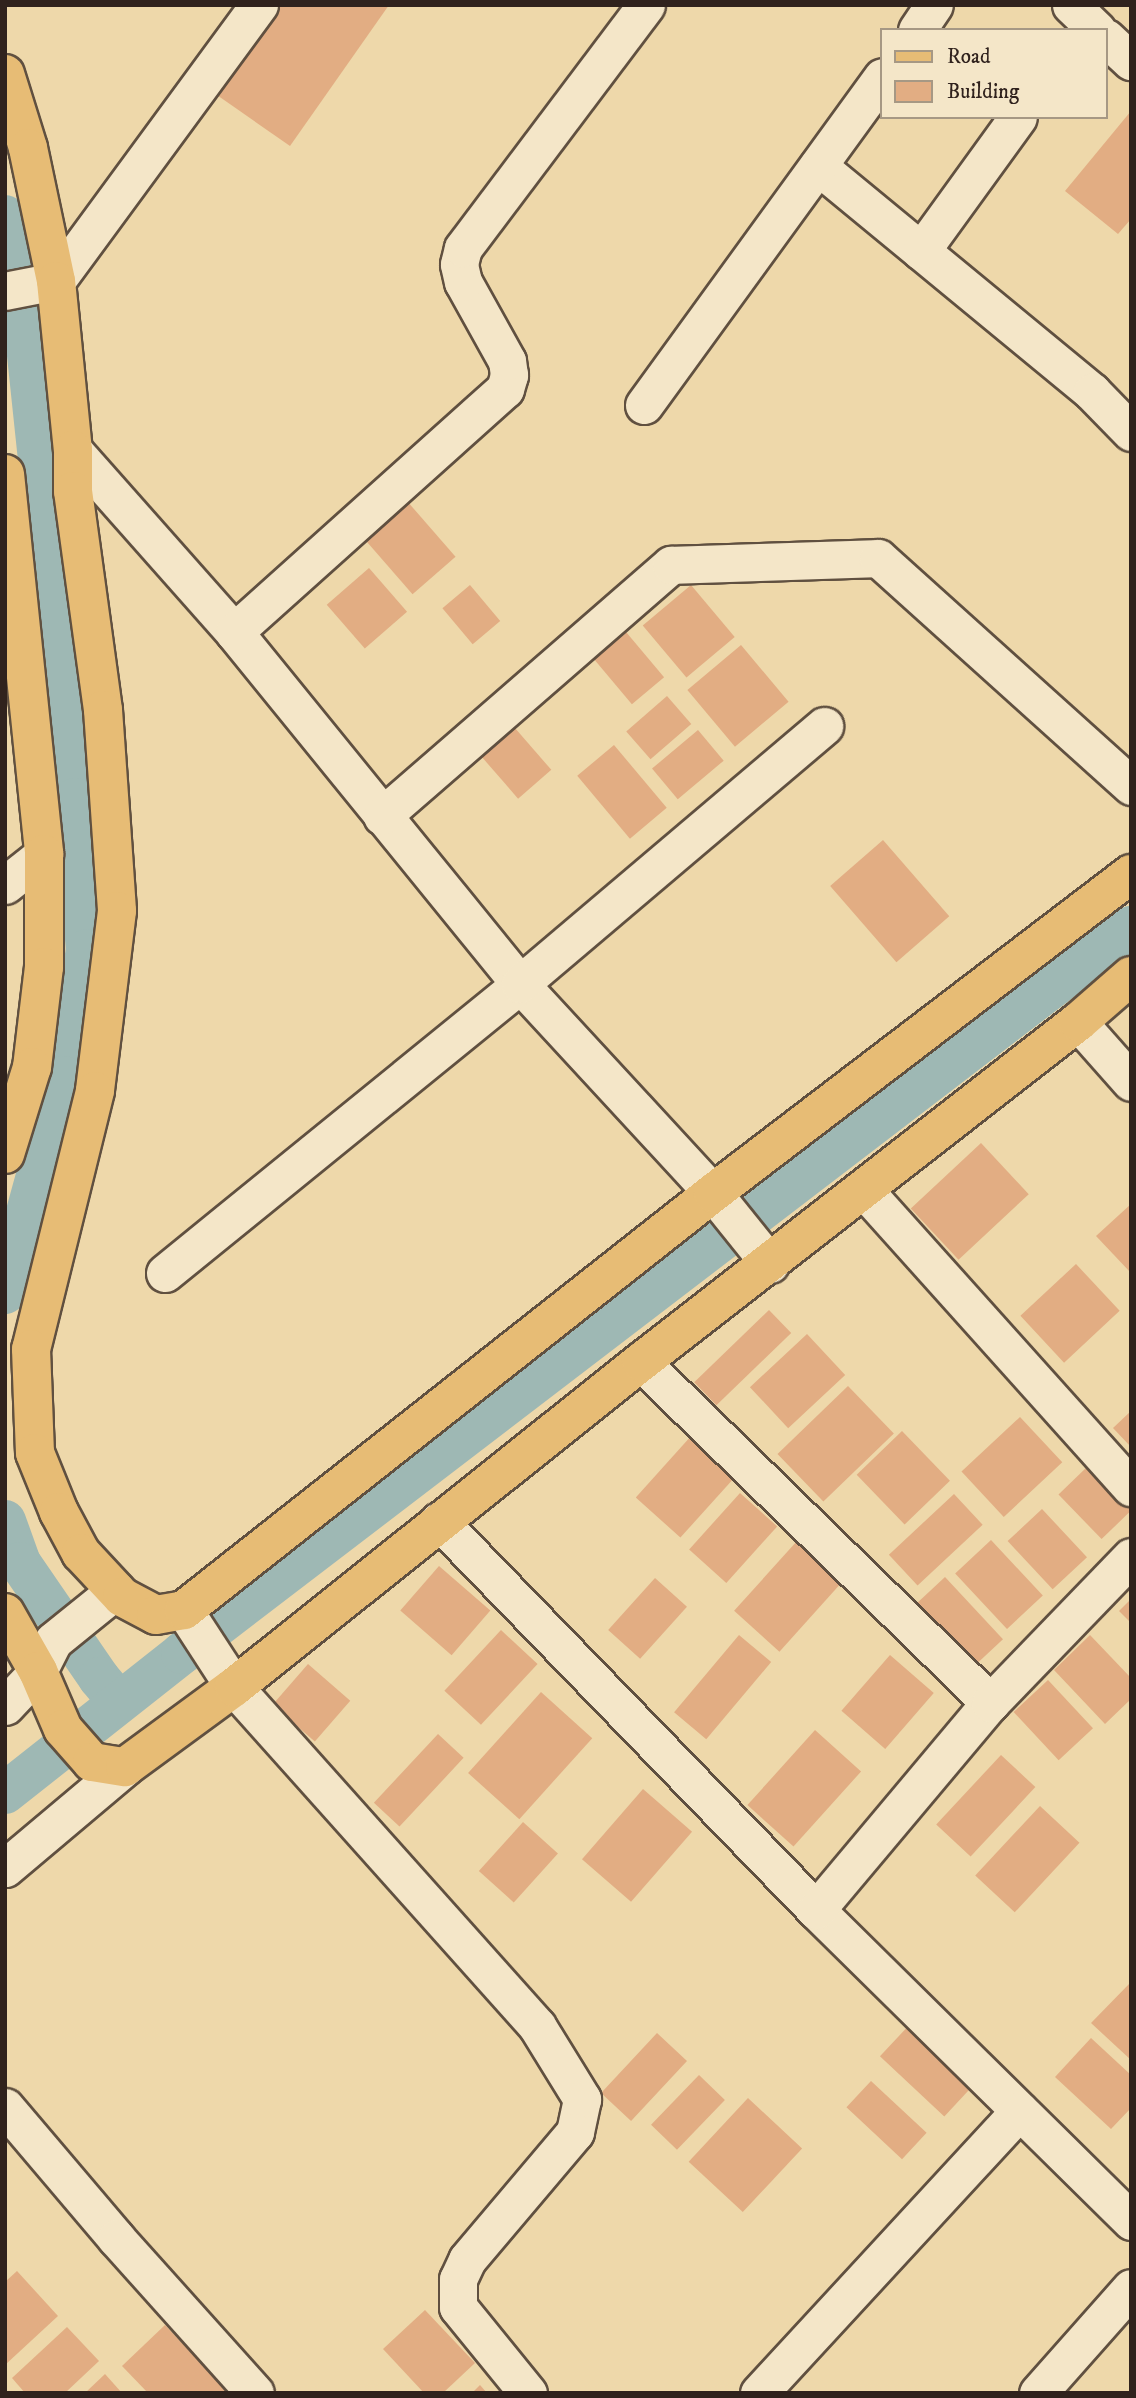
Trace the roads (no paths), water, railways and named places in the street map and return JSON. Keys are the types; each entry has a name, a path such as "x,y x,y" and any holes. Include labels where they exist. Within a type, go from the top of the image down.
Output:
{"main road":[{"path":"5,74 28,148 32,285 72,450 73,491 103,710 117,911 95,1091 31,1349 36,1453 59,1512 81,1553 122,1597 156,1615 190,1619 1131,874"},
{"path":"5,1154 32,1068 44,967 44,854 6,485"},
{"path":"5,1613 55,1646 63,1729 109,1765 224,1672 439,1521 641,1362 763,1257 864,1191 1078,1022 1131,976"}],"street":[{"path":"32,285 258,5"},
{"path":"234,632 505,389 509,375 507,361 463,282 459,264 463,248 646,5"},
{"path":"918,28 934,5"},
{"path":"1108,41 1131,61"},
{"path":"644,405 880,80"},
{"path":"921,251 1017,119"},
{"path":"818,166 1092,392 1131,432"},
{"path":"72,450 234,632 520,985 720,1201 763,1257"},
{"path":"382,816 671,565 878,558 1131,786"},
{"path":"165,1273 520,985 824,726"},
{"path":"5,885 44,854"},
{"path":"1078,1022 1131,1082"},
{"path":"864,1191 1131,1487"},
{"path":"641,1362 990,1703"},
{"path":"439,1521 816,1910 1131,2221"},
{"path":"816,1910 990,1703 1131,1557"},
{"path":"5,1706 55,1646 116,1590"},
{"path":"190,1619 224,1672 537,2026 582,2099 575,2132 467,2260 458,2279 457,2307 528,2393"},
{"path":"5,1868 109,1765"},
{"path":"5,2107 116,2238 255,2393"},
{"path":"759,2393 1019,2111"},
{"path":"1038,2393 1131,2288"}],"waterway":[{"path":"5,216 24,317 75,799 87,950 64,1077 5,1293"},
{"path":"5,1793 182,1653 1131,927"},
{"path":"5,1521 20,1563 99,1678 119,1702"}]}
